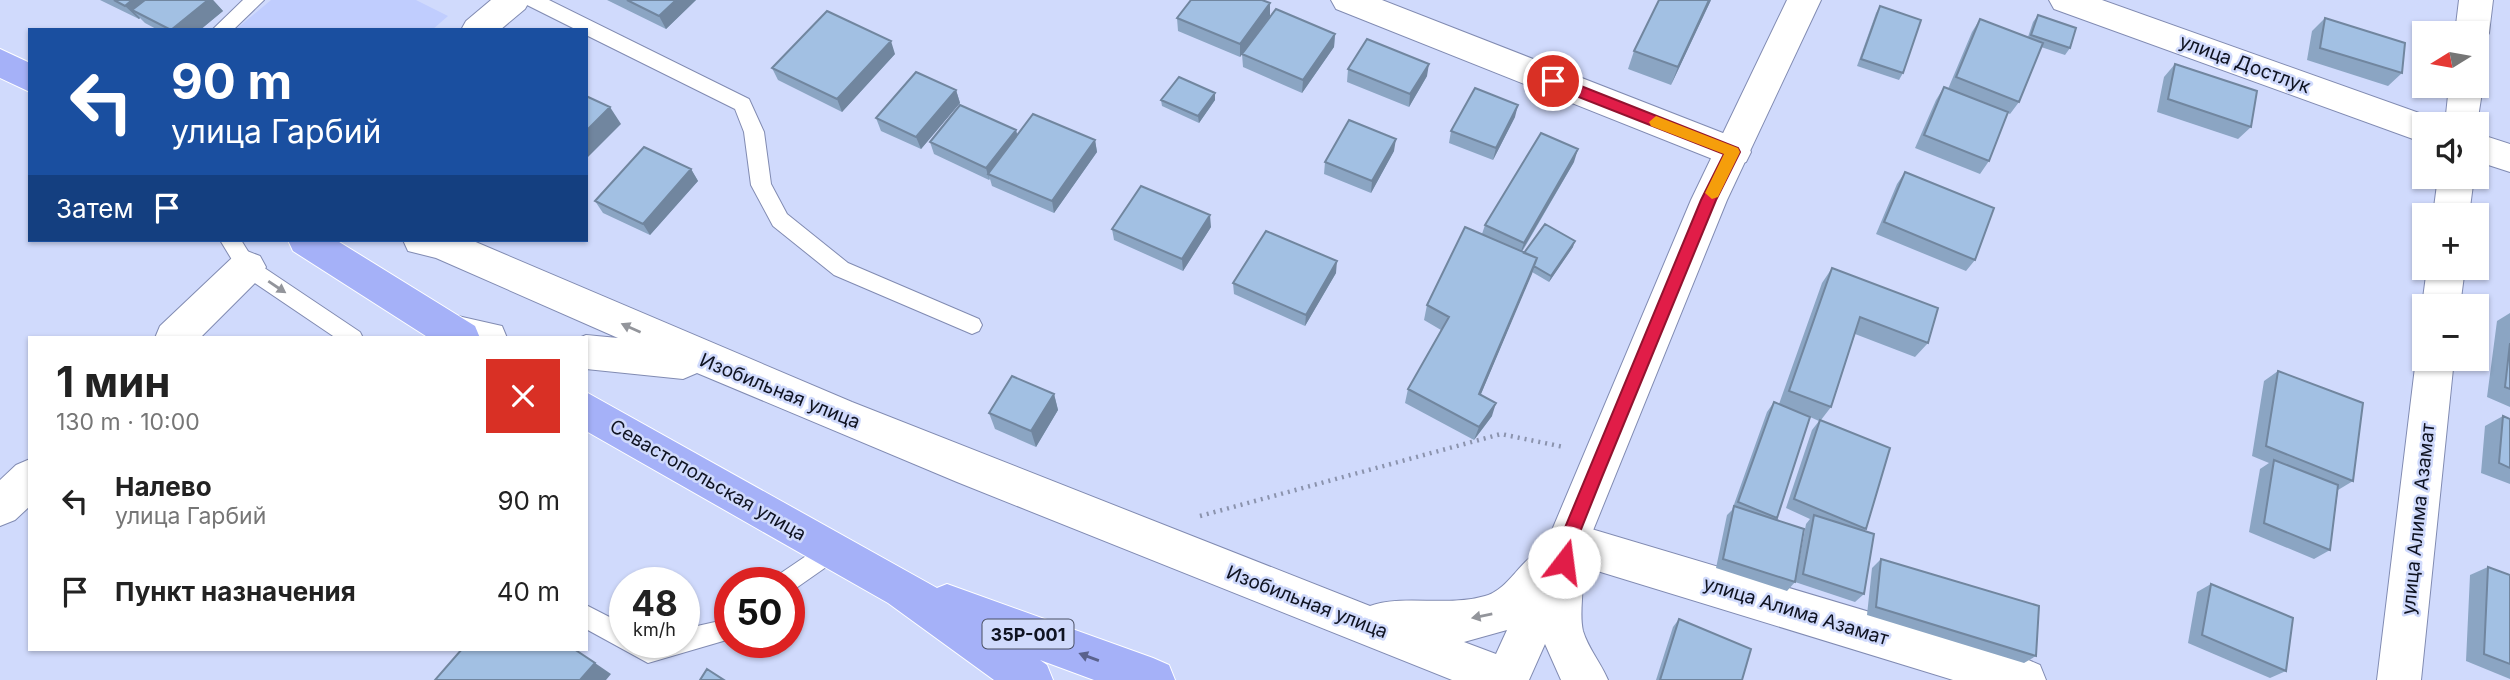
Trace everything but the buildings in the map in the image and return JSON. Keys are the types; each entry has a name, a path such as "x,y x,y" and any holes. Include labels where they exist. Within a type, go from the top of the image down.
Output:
{"main road":[{"path":"480,28 513,0"},
{"path":"1348,0 1732,152"},
{"name":"Изобильная улица","path":"434,242 473,247 716,366 1507,680 1568,542 1709,200 1804,0"},
{"name":"улица Достлук","path":"2066,0 2412,125"},
{"path":"2473,21 2476,0"},
{"path":"0,62 28,78"},
{"path":"2489,151 2510,158"},
{"path":"309,242 455,334"},
{"path":"176,336 238,253"},
{"path":"588,352 716,366"},
{"name":"улица Алима Азамат","path":"2399,680 2434,371"},
{"name":"Севастопольская улица","path":"588,411 903,589"},
{"path":"0,507 28,480"},
{"path":"1318,606 1391,622 1427,625 1501,612 1525,594 1568,542"},
{"path":"1568,542 1557,602 1559,627 1569,654 1586,680"},
{"name":"улица Алима Азамат","path":"1568,542 2024,680"},
{"name":"35Р-001","path":"903,589 1031,680"},
{"name":"35Р-001","path":"903,589 1153,680"}],"lane":[{"path":"223,28 256,0"},
{"path":"533,0 742,104 754,132 761,185 780,220 841,269 972,325"},
{"path":"238,253 350,336"},
{"path":"805,569 831,550"},
{"path":"588,617 609,629"}],"path":[{"path":"1190,518 1501,434 1603,455"}],"shaded area":[{"path":"271,0 416,0 448,16 434,28 237,28"}],"slow traffic":[{"path":"1656,122 1732,152 1712,193"}],"route":[{"path":"1553,81 1732,152 1709,200 1594,477 1568,542 1564,562"}]}
